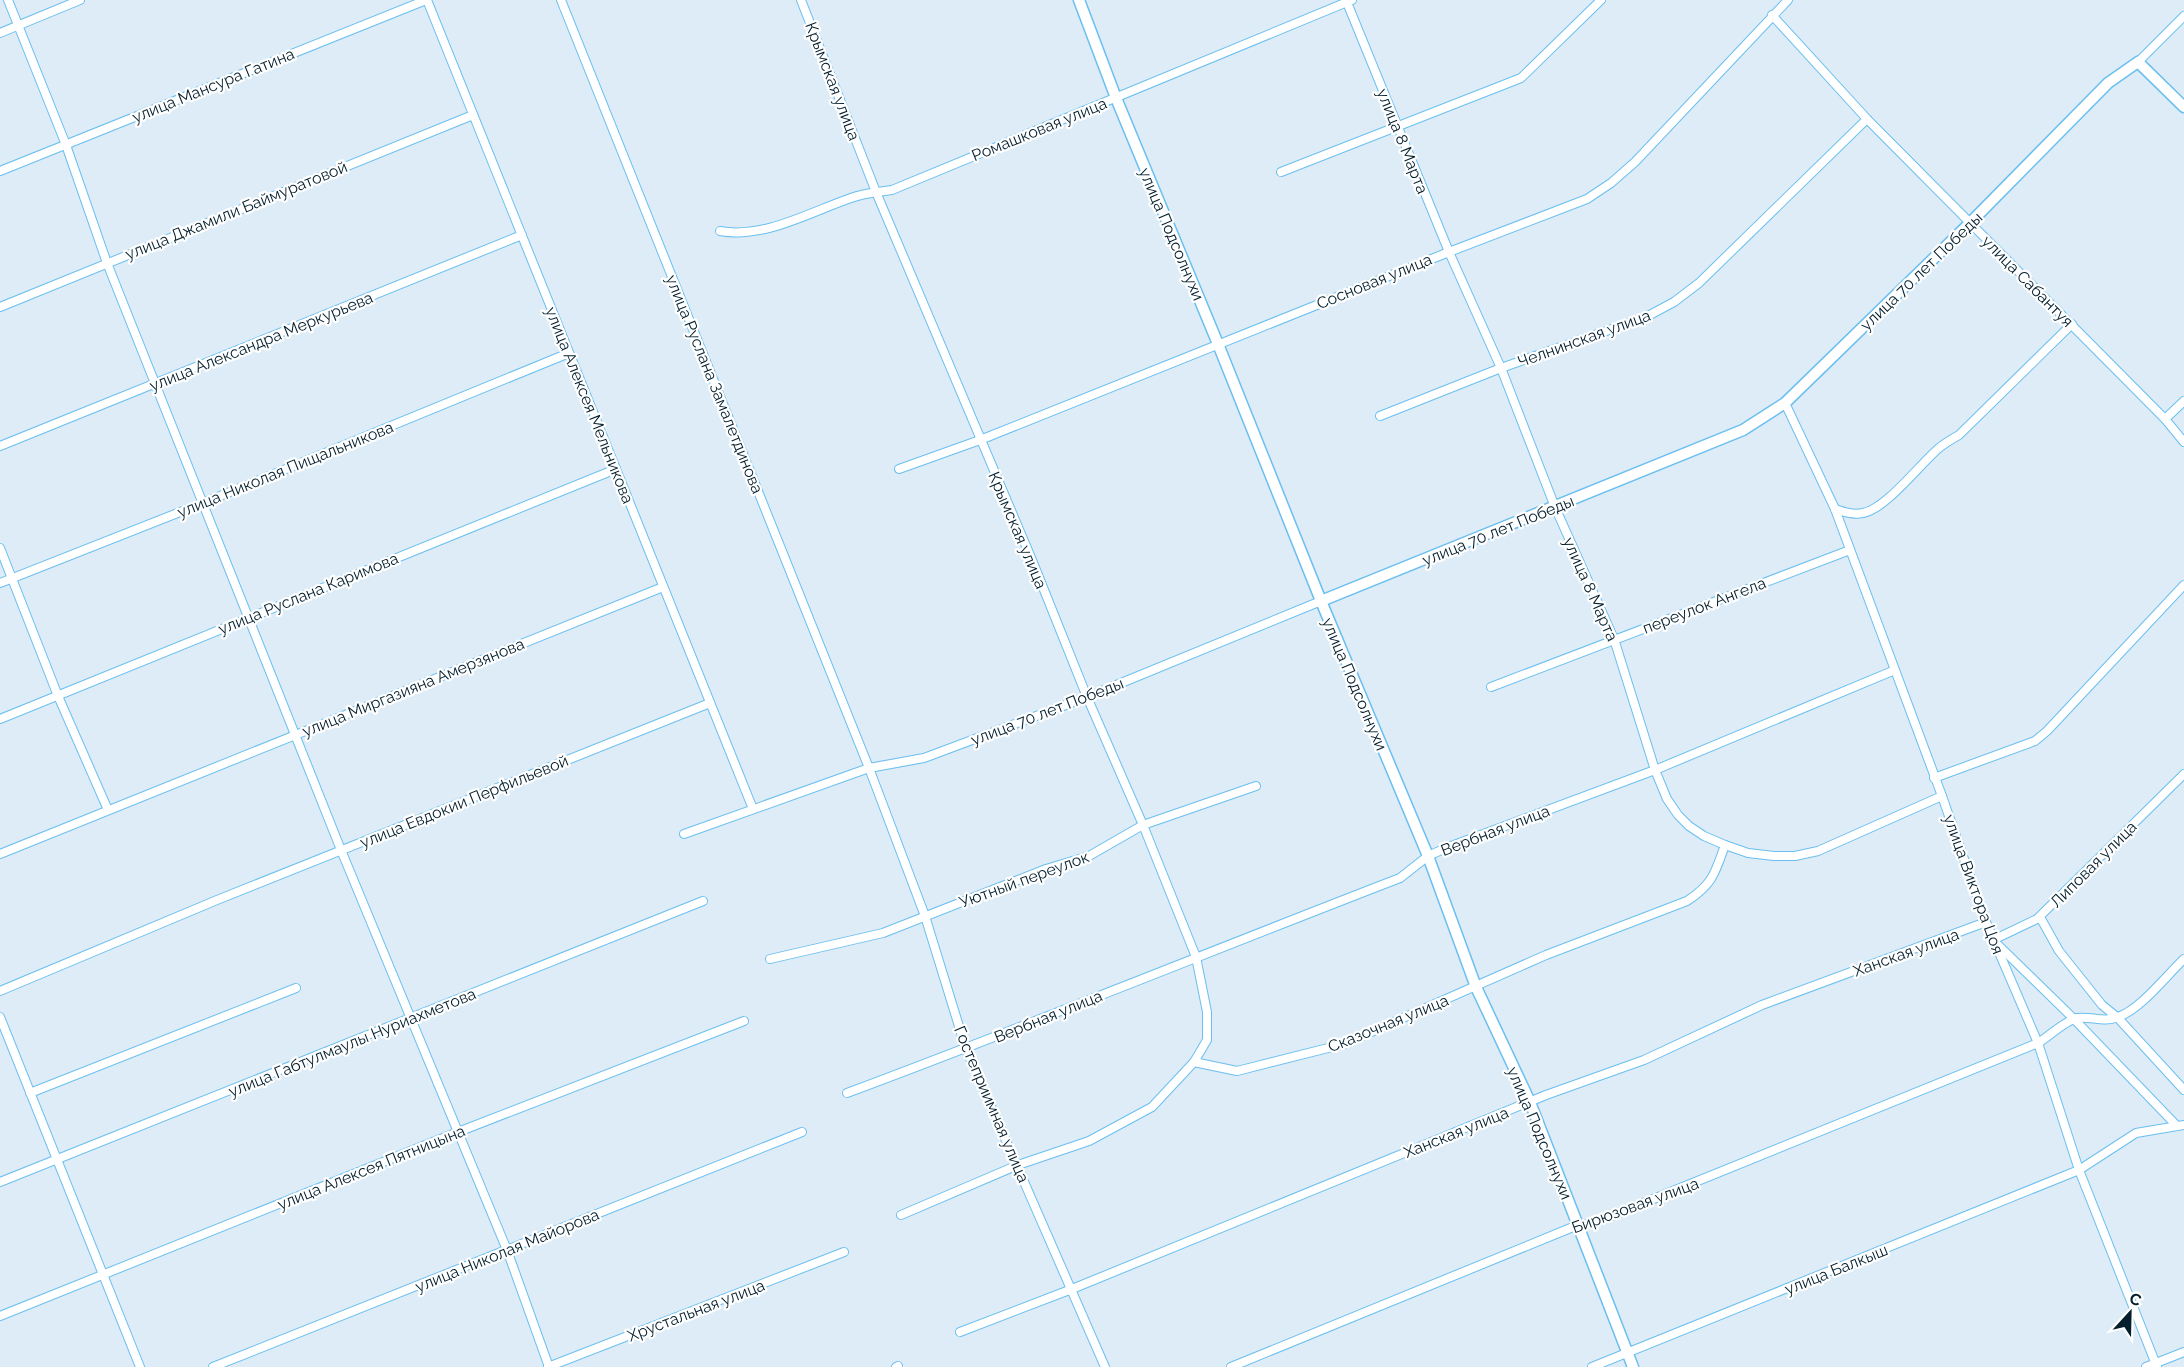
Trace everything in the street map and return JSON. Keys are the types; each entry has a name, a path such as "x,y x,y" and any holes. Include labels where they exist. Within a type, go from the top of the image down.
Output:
{"street":[{"path":"8,0 66,145 107,263 341,850 507,1250 548,1367"},
{"path":"0,33 80,0"},
{"name":"улица Алексея Мельникова","path":"426,0 753,809"},
{"name":"улица Мансура Гатина","path":"0,171 426,0"},
{"name":"улица Руслана Замалетдинова","path":"561,0 869,768"},
{"name":"Крымская улица","path":"801,0 876,192 1032,560 1087,697 1143,825 1196,957 1207,1012 1207,1040 1194,1062"},
{"name":"улица Подсолнухи","path":"1079,0 1116,98 1321,602 1428,856 1476,987 1530,1102 1633,1367"},
{"path":"1281,172 1521,78 1601,0"},
{"name":"Сосновая улица","path":"899,469 980,440 1587,199 1611,183 1635,162 1788,0"},
{"name":"Ромашковая улица","path":"720,231 737,234 752,232 790,221 853,197 892,190 1348,1"},
{"name":"улица 8 Марта","path":"1348,1 1449,252 1501,368 1556,507 1614,639 1655,770 1667,799 1678,815 1704,836 1725,845 1748,853 1795,856 1818,851 1942,796"},
{"name":"улица Сабантуя","path":"1772,15 1867,118 2165,419 2184,442"},
{"name":"улица 70 лет Победы","path":"684,834 869,768 924,758 1087,697 1743,430 1785,403 1970,223 2108,83 2138,62 2184,16"},
{"path":"2138,62 2184,107"},
{"name":"улица Джамили Баймуратовой","path":"0,307 473,115"},
{"name":"Челнинская улица","path":"1380,416 1501,368 1646,317 1674,302 1699,283 1867,118"},
{"name":"улица Александра Меркурьева","path":"0,446 522,235"},
{"path":"1835,509 1863,513 1885,501 1940,447 1959,435 2072,324"},
{"name":"улица Николая Пищальникова","path":"0,583 203,503 569,353"},
{"path":"2165,419 2184,401"},
{"name":"улица Виктора Цоя","path":"1785,403 1835,509 1942,796 1986,922 2038,1043 2079,1170 2156,1365"},
{"name":"улица Руслана Каримова","path":"0,719 616,469"},
{"path":"0,548 58,696 108,810"},
{"name":"переулок Ангела","path":"1491,687 1850,550"},
{"path":"1934,778 2035,741 2184,585"},
{"name":"улица Миргазияна Амерзянова","path":"0,854 663,587"},
{"name":"Вербная улица","path":"847,1093 966,1049 1400,878 1428,856 1655,770 1894,670"},
{"name":"улица Евдокии Перфильевой","path":"0,991 217,900 710,703"},
{"name":"Гостеприимная улица","path":"869,768 925,916 966,1049 1105,1367"},
{"name":"Липовая улица","path":"1993,940 2040,917 2184,774"},
{"name":"Уютный переулок","path":"770,959 883,933 1046,869 1089,856 1143,825 1256,786"},
{"name":"Сказочная улица","path":"1194,1062 1237,1071 1344,1044 1476,987 1493,977 1687,901 1703,891 1713,878 1725,845"},
{"name":"улица Габтулмаулы Нуриахметова","path":"0,1182 703,901"},
{"path":"2040,917 2059,951 2102,1005 2118,1018 2184,1090"},
{"name":"Ханская улица","path":"960,1332 1072,1289 1530,1102 1644,1060 1762,1005 1986,922"},
{"path":"1993,940 2180,1126"},
{"path":"2073,1018 2102,1020 2118,1018 2134,1009 2184,959"},
{"path":"30,1093 296,988"},
{"path":"0,1017 140,1367"},
{"name":"Бирюзовая улица","path":"1231,1367 1578,1225 1594,1223 2038,1043 2073,1018"},
{"name":"улица Алексея Пятницына","path":"0,1316 458,1132 744,1021"},
{"path":"901,1215 1017,1165 1089,1141 1152,1107 1194,1062"},
{"name":"улица Балкыш","path":"1592,1367 2079,1170 2136,1133 2180,1126"},
{"name":"улица Николая Майорова","path":"213,1367 802,1132"},
{"name":"Хрустальная улица","path":"548,1367 844,1252"},
{"path":"2146,1367 2156,1365 2184,1352"}]}
